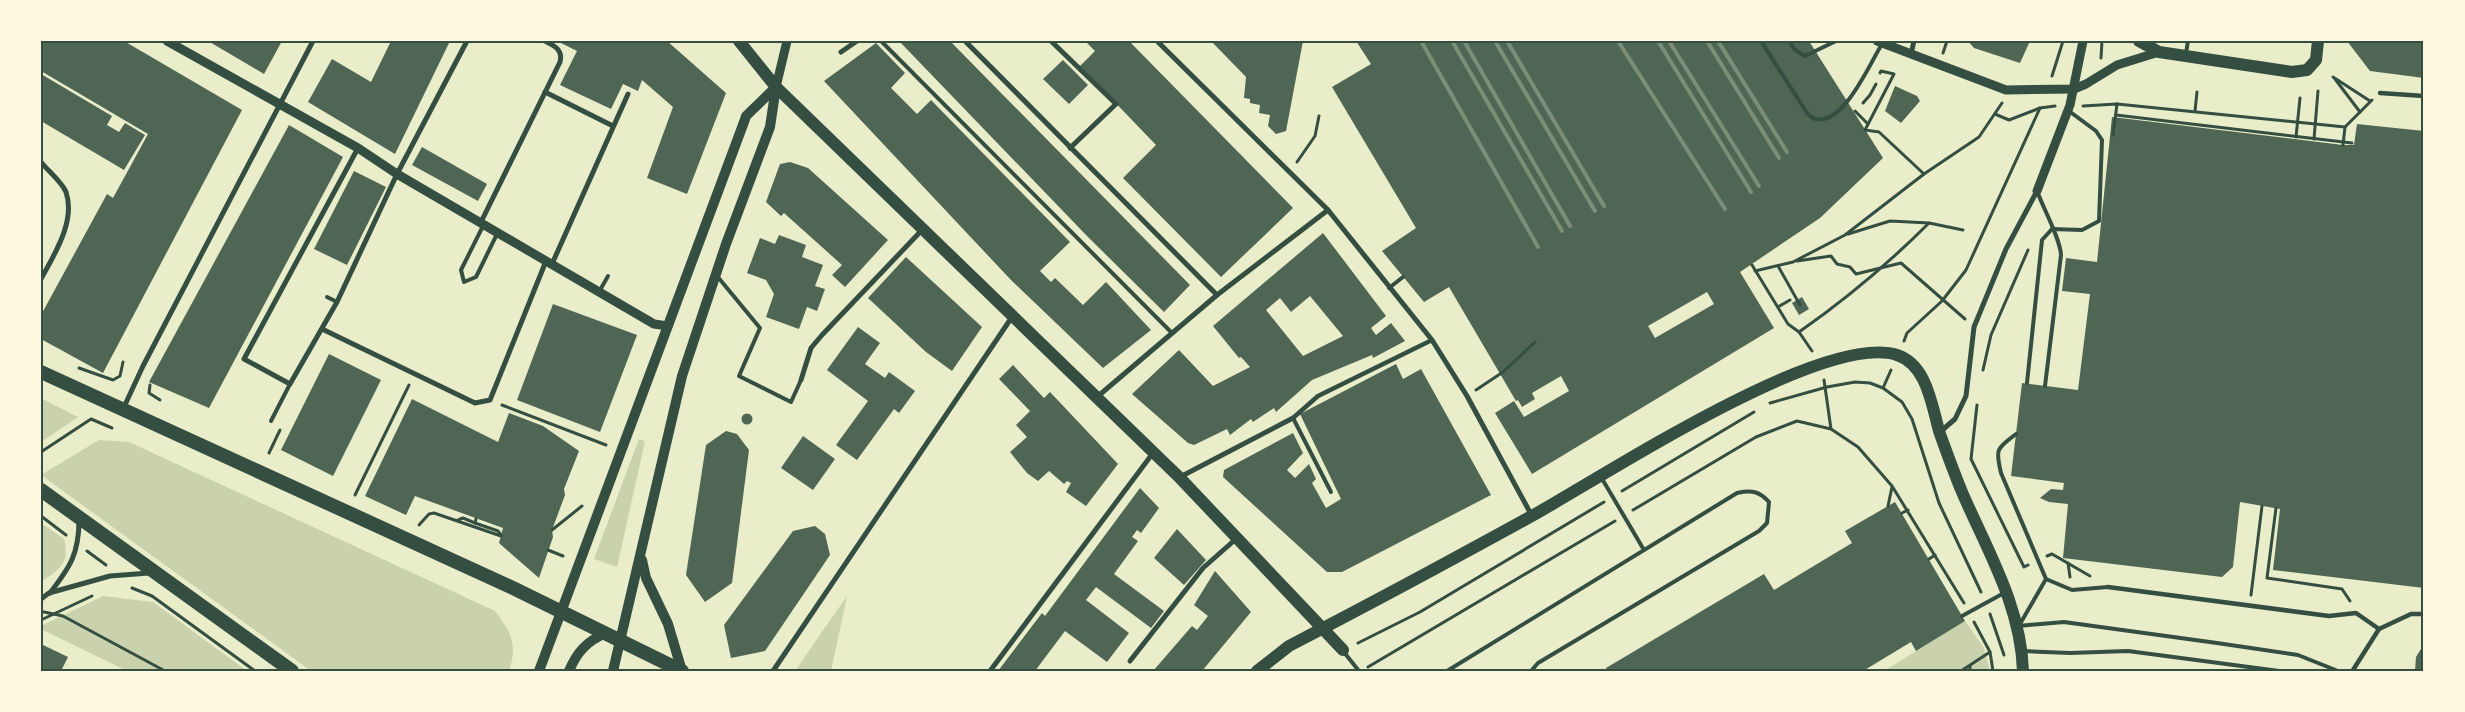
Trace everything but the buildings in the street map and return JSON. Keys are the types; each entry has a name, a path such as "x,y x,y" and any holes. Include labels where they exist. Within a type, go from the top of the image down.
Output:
{"highway":[{"path":"41,372 560,610 682,671"},
{"path":"41,490 292,671"}],"main road":[{"path":"739,41 776,87 1180,478 1342,650"},
{"path":"2140,41 2159,52 2292,72 2307,70 2316,60 2318,41"},
{"path":"612,671 641,556 682,376 716,274 770,126 776,87"},
{"path":"539,671 560,610 582,558 746,116 776,87"},
{"path":"1258,671 1289,646 1532,516 1718,408 1819,365 1866,353 1897,355 1911,363 1926,387 1962,491 2007,592 2018,626 2023,651 2023,671"},
{"path":"641,556 646,578 668,624 682,671"},
{"path":"569,671 582,648 594,638 606,633"},
{"path":"606,671 616,654"}],"street":[{"path":"167,41 358,148 397,174 654,324 668,326"},
{"path":"122,410 143,366 313,41"},
{"path":"358,148 244,359 290,384 338,302 397,174 467,41"},
{"path":"483,223 561,57 558,48 545,41"},
{"path":"776,87 787,41"},
{"path":"841,52 857,41"},
{"path":"965,41 1217,295"},
{"path":"1051,41 1116,104 1070,148"},
{"path":"1157,41 1328,210 1432,340 1467,396 1532,516"},
{"path":"1911,54 1914,41"},
{"path":"1940,432 1955,419 1966,396 1974,327 2006,249 2037,192 2068,110 2083,41"},
{"path":"1880,43 2006,90 2074,89 2118,65 2159,52"},
{"path":"545,92 613,126"},
{"path":"2380,93 2424,96"},
{"path":"322,329 475,403 490,400 549,263 628,94"},
{"path":"41,162 66,191 69,211 58,246 41,279"},
{"path":"1096,397 1217,295 1328,210"},
{"path":"801,380 812,348 822,335 923,229"},
{"path":"773,671 1013,316"},
{"path":"1180,478 1292,418 1318,396 1432,340"},
{"path":"990,671 1153,453"},
{"path":"49,593 72,562 78,544 79,517"},
{"path":"1130,661 1203,568 1237,538"},
{"path":"41,598 49,593 119,574 158,574"},
{"path":"2108,587 2329,616 2356,613 2379,629"},
{"path":"2353,670 2379,629 2412,614 2424,614"}],"lane":[{"path":"881,41 1172,333"},
{"path":"1761,41 1807,113 1816,119 1827,118 1848,104 1880,43"},
{"path":"1789,41 1795,50 1805,56 1836,41"},
{"path":"2186,56 2188,41"},
{"path":"2027,384 2042,240 2052,229 2082,230 2099,221 2102,140 2096,131 2068,110"},
{"path":"2037,192 2052,229 2060,242 2061,255 2045,386"},
{"path":"483,223 461,270 464,282 476,277 498,232"},
{"path":"716,274 760,328 739,376 791,402 801,380"},
{"path":"599,292 608,276"},
{"path":"1389,288 1403,276"},
{"path":"327,297 338,302"},
{"path":"272,421 290,384"},
{"path":"1292,418 1330,492"},
{"path":"2016,434 2000,447 1996,454 2001,472 2046,579 2072,590 2108,587"},
{"path":"1601,477 1644,550"},
{"path":"1447,671 1737,493 1752,490 1762,494 1769,502 1767,523 1759,531 1538,663 1531,671"},
{"path":"2018,626 2046,579"},
{"path":"1962,616 2007,592"},
{"path":"2018,626 2064,622 2217,643 2298,655 2338,671"},
{"path":"1342,650 1360,671"},
{"path":"2023,651 2128,651 2279,671"}],"path":[{"path":"2058,58 2063,41"},
{"path":"2100,61 2101,42"},
{"path":"1868,124 1854,112 1870,96 1881,71 1894,74 1865,130 1879,132 1924,174"},
{"path":"2360,112 2333,77 2371,101"},
{"path":"1845,235 1924,174 1979,137 2002,102 2006,90"},
{"path":"2314,139 2318,91"},
{"path":"2195,111 2197,92"},
{"path":"2344,145 2345,127 2380,93"},
{"path":"2296,137 2300,98"},
{"path":"2092,106 2117,104 2345,127"},
{"path":"1907,333 1942,301 1966,270 2040,108 2010,120 1994,114"},
{"path":"2116,115 2303,139 2352,143"},
{"path":"1296,162 1315,136 1319,116"},
{"path":"1792,262 1845,235 1890,221 1929,223 1963,230"},
{"path":"1799,332 1899,253 1929,223"},
{"path":"1756,270 1831,256 1836,264 1850,267 1856,274 1901,263 1942,301 1974,327 1991,335"},
{"path":"1752,265 1777,306 1790,300"},
{"path":"1778,266 1800,305"},
{"path":"1467,396 1503,372 1535,342"},
{"path":"79,368 114,380 120,376 123,362"},
{"path":"355,495 414,373"},
{"path":"1883,388 1888,378"},
{"path":"151,383 149,393 160,400"},
{"path":"490,400 606,445"},
{"path":"41,452 91,419 112,428"},
{"path":"269,453 282,426 272,421"},
{"path":"1360,671 1756,437 1797,421 1831,429 1858,447 1892,486 1970,612 1990,652 1993,671"},
{"path":"1888,506 1892,486"},
{"path":"552,530 582,506"},
{"path":"2250,606 2262,506"},
{"path":"2276,508 2267,578 2342,589 2350,600"},
{"path":"1902,513 1908,510"},
{"path":"419,525 431,513 458,520 501,536 498,531 476,521 463,518 458,520"},
{"path":"41,516 255,671"},
{"path":"548,550 563,556"},
{"path":"2052,554 2108,587"},
{"path":"1929,559 1935,555"},
{"path":"122,587 141,590"},
{"path":"41,620 94,595"},
{"path":"41,611 63,616 165,671"},
{"path":"1961,671 1990,652"},
{"path":"1970,666 1970,671"}],"green space":[{"path":"41,398 78,417 41,442"},
{"path":"639,439 645,441 617,567 594,559"},
{"path":"99,440 129,442 495,611 509,632 513,646 512,662 509,671 311,671 41,475"},
{"path":"41,523 64,539 66,554 62,565 41,582"},
{"path":"103,596 153,602 247,671 127,671 41,629 41,626"},
{"path":"847,596 831,671 797,671 797,668"},
{"path":"1965,621 1984,648 1990,671 1884,671"}],"railway":[{"path":"1421,41 1538,247"},
{"path":"1452,41 1562,231"},
{"path":"1464,41 1570,226"},
{"path":"1495,41 1595,211"},
{"path":"1507,41 1604,206"},
{"path":"1618,41 1725,209"},
{"path":"1658,41 1751,192"},
{"path":"1669,41 1759,186"},
{"path":"1707,41 1779,158"},
{"path":"1718,41 1787,152"}]}
